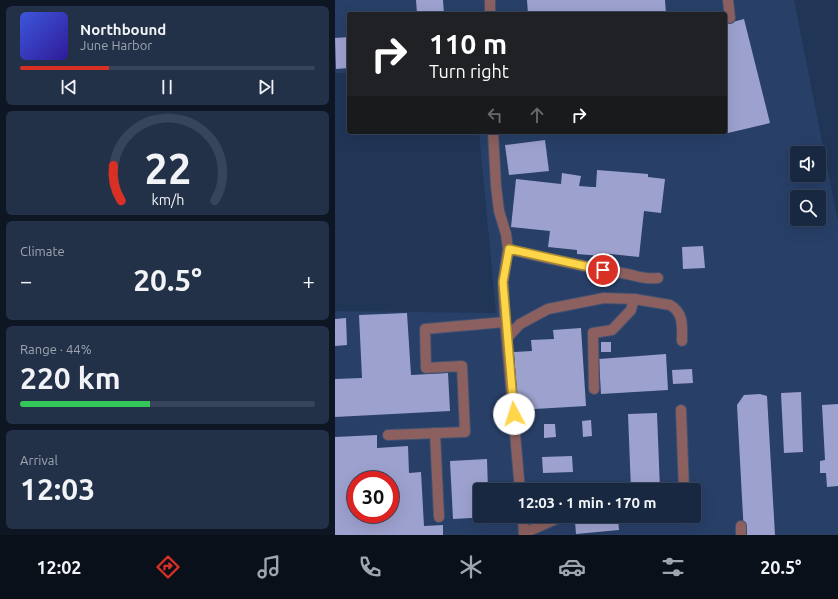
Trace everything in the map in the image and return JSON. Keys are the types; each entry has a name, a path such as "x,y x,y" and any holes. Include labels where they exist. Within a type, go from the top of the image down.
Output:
{"street":[{"path":"490,0 490,12"},
{"path":"728,0 730,18"},
{"path":"493,134 499,211 509,249 503,282 505,322 519,483"},
{"path":"509,249 591,268 633,275 643,279 658,278"},
{"path":"507,338 520,324 548,309 604,298 634,299 674,307 681,316 682,341"},
{"path":"594,389 593,333 612,330 631,310 634,299"},
{"path":"388,435 465,432 462,366 426,368 425,329 505,322"},
{"path":"681,410 684,483"},
{"path":"435,433 439,517"},
{"path":"523,523 524,534 548,523"}],"shaded area":[{"path":"335,0 794,0 823,146 790,146 790,182 826,182 826,161 838,222 838,535 335,535 335,311 496,313 479,134 727,134 727,12 347,12 347,73 335,73"}],"building":[{"path":"416,0 443,0 444,12 417,12"},
{"path":"527,0 665,0 666,12 528,12"},
{"path":"744,19 770,123 728,133 727,128 727,23"},
{"path":"347,37 347,68 336,69 335,38"},
{"path":"545,140 549,171 509,175 505,145"},
{"path":"597,170 648,174 648,177 665,179 661,213 644,211 639,257 601,253 601,256 577,254 577,250 548,247 550,231 511,227 516,179 561,184 562,173 581,176 579,186 596,187"},
{"path":"703,246 705,268 683,269 682,247"},
{"path":"407,313 411,375 448,373 450,411 335,417 335,379 362,378 359,315"},
{"path":"346,318 347,345 335,346 335,319"},
{"path":"581,328 586,406 518,410 514,352 532,351 531,340 554,339 553,330"},
{"path":"601,342 611,342 611,352 601,352"},
{"path":"666,354 668,390 601,394 599,359"},
{"path":"692,369 693,383 673,384 672,370"},
{"path":"801,392 803,452 784,453 781,393"},
{"path":"760,394 767,396 775,535 744,535 737,405 744,395"},
{"path":"838,404 838,486 827,487 826,473 820,473 820,461 825,460 822,405"},
{"path":"657,413 660,483 631,483 628,414"},
{"path":"591,420 592,436 583,437 582,421"},
{"path":"544,424 555,424 556,437 544,438"},
{"path":"377,435 377,448 408,446 409,473 421,472 424,526 443,525 443,535 335,535 335,437"},
{"path":"572,456 573,472 543,473 542,457"},
{"path":"487,459 488,483 473,483 473,518 453,519 450,461"},
{"path":"575,523 618,523 619,530 576,534"}],"route":[{"path":"514,414 505,322 503,282 507,269 509,249 603,270"}]}
